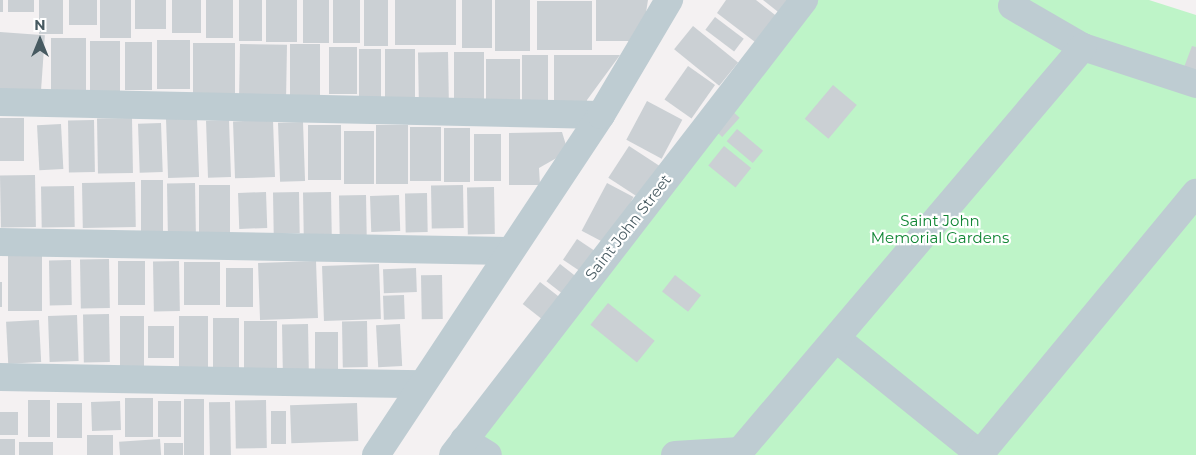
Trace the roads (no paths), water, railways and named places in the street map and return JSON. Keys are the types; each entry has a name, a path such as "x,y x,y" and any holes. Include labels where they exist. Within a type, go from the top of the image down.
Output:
{"street":[{"path":"376,455 600,115 669,0"},
{"name":"Saint John Street","path":"459,448 804,0"},
{"path":"1012,6 1083,47 1196,84"},
{"path":"675,455 738,453 837,340 1083,47"},
{"path":"0,102 600,115"},
{"path":"837,340 980,455 1196,193"},
{"path":"0,242 508,252"},
{"path":"0,377 422,384"},
{"path":"459,448 488,455"}],"park label":[{"name":"Saint John Memorial Gardens","path":"940,228"}]}
